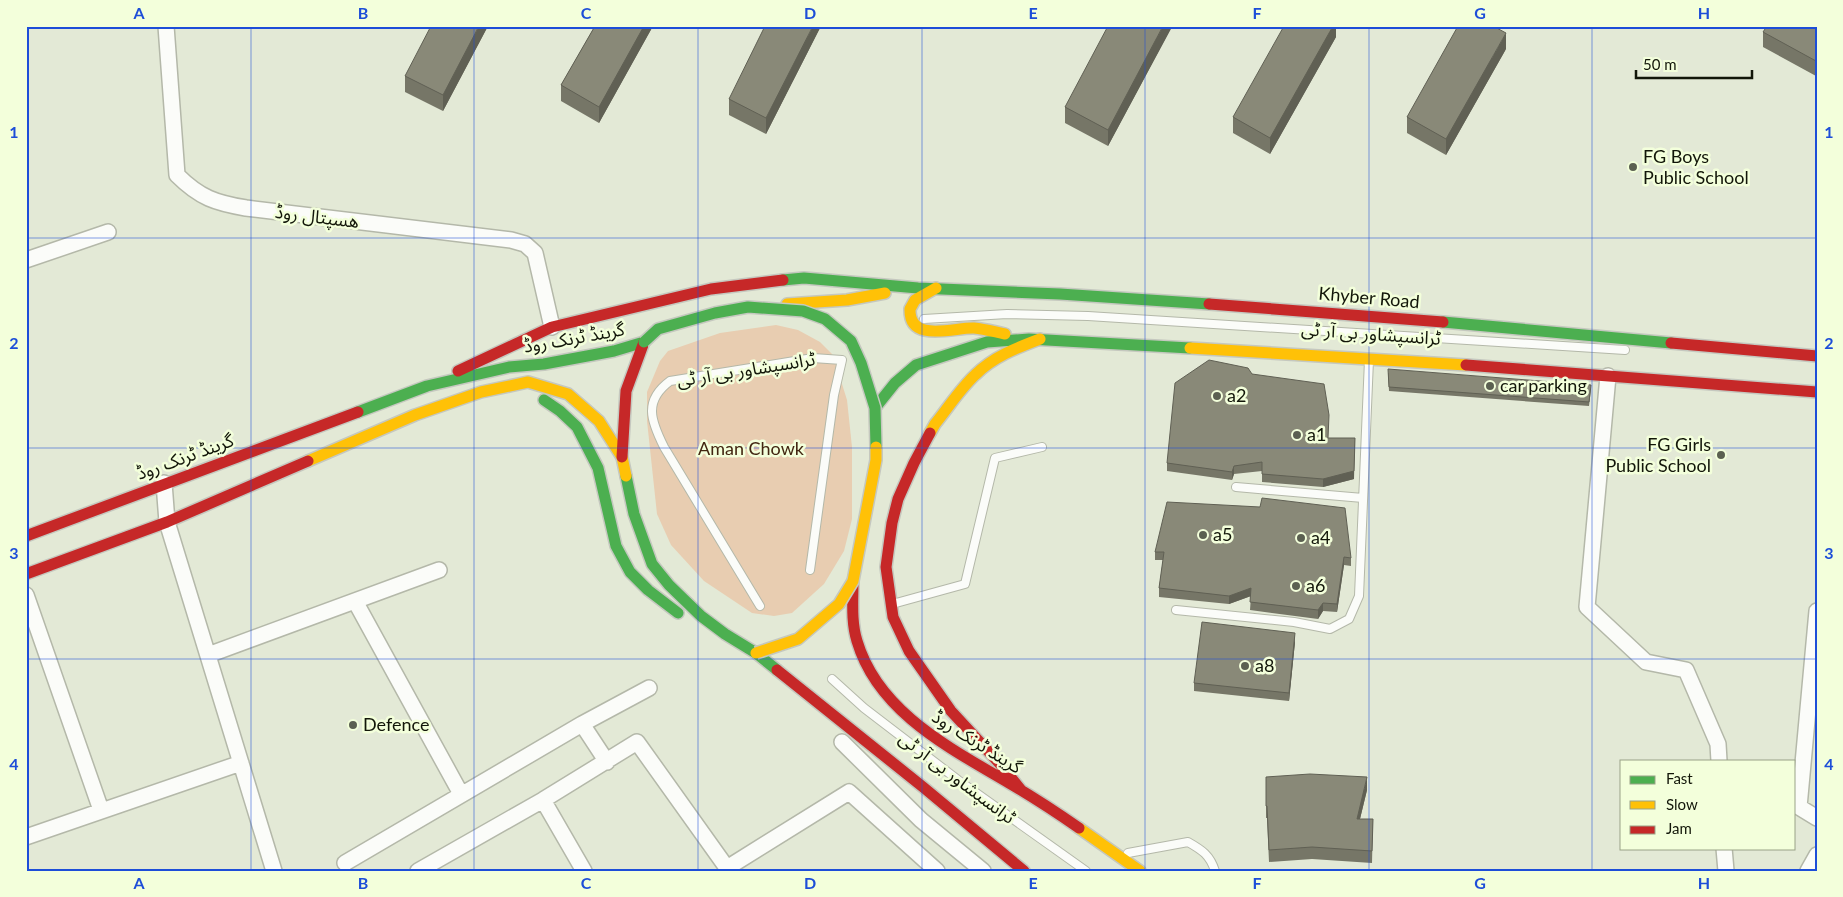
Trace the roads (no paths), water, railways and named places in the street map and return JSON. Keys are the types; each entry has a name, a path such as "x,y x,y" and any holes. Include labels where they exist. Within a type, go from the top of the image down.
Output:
{"main road":[{"path":"427,386 552,327 711,288 804,278 918,288"},
{"path":"748,307 847,300 918,288"},
{"name":"Khyber Road","path":"918,288 1060,294 1378,316 1817,356"},
{"path":"936,288 917,298 909,311 910,318 919,328 927,331 975,328 1034,339"},
{"name":"گرینڈ ٹرنک روڈ","path":"26,536 427,386 509,367 544,364 614,351 644,342 658,329 715,313 748,307 803,312 825,319 851,341 861,363 875,408 876,460 853,582 853,611 856,640 880,688 892,702 951,750 1021,790 1140,871"},
{"path":"1021,790 1002,765 951,711 909,651 894,618 886,567 892,523 898,499 914,463 936,424 974,375 993,360 1034,339"},
{"path":"875,408 895,383 916,364 987,342 1034,339 1369,358 1817,392"},
{"path":"622,457 626,391 644,342"},
{"name":"گرینڈ ٹرنک روڈ","path":"26,574 167,522 416,415 481,392 528,382 568,394 599,421 622,457 634,514 652,564 669,585 701,616 725,634 756,653 1024,871"},
{"path":"481,392 519,395"},
{"path":"538,396 560,411 578,427 598,468 616,546 630,572 648,590 696,626"},
{"path":"756,653 798,639 839,604 853,582"},
{"path":"838,739 918,801"},
{"path":"949,824 1011,871"}],"street":[{"name":"ھسپتال روڈ","path":"166,26 177,175 190,188 205,198 246,208 511,240 525,244 535,253 537,259 552,327"},
{"path":"26,260 108,232"},
{"path":"1608,376 1587,607 1646,662 1686,670 1718,744 1719,760"},
{"path":"164,483 167,522 274,871"},
{"path":"208,655 439,570"},
{"path":"26,595 100,810"},
{"path":"355,600 461,794"},
{"path":"1816,617 1813,697 1799,807 1817,818"},
{"path":"344,863 582,724 649,688"},
{"path":"582,724 607,762"},
{"path":"838,739 921,820 983,871"},
{"path":"418,871 607,762 637,742 727,868 849,792 937,871"},
{"path":"26,837 241,763"},
{"path":"542,800 584,871"},
{"path":"1724,850 1726,871"},
{"path":"1808,871 1817,855"}],"lane":[{"name":"ٹرانسپشاور بی آر ٹی","path":"924,319 999,314 1052,314 1632,351"},
{"name":"ٹرانسپشاور بی آر ٹی","path":"760,606 654,428 651,417 652,405 657,393 670,381 813,358 842,360 834,395 810,570"},
{"path":"1176,610 1294,622 1330,629 1349,619 1359,596 1369,358"},
{"path":"1798,363 1817,364"},
{"path":"892,604 965,584 995,458 1042,447"},
{"path":"1236,487 1363,498"},
{"name":"ٹرانسپشاور بی آر ٹی","path":"832,679 864,708 958,780 1086,871"},
{"path":"1117,854 1188,842 1204,851 1212,861 1215,871"}],"place":[{"name":"FG Boys Public School","path":"1633,167"},
{"name":"car parking","path":"1490,386"},
{"name":"a2","path":"1217,396"},
{"name":"a1","path":"1297,435"},
{"name":"FG Girls Public School","path":"1721,455"},
{"name":"a5","path":"1203,535"},
{"name":"a4","path":"1301,538"},
{"name":"a6","path":"1296,586"},
{"name":"a8","path":"1245,666"},
{"name":"Defence","path":"353,725"}],"park label":[{"name":"Aman Chowk","path":"751,449"}]}
